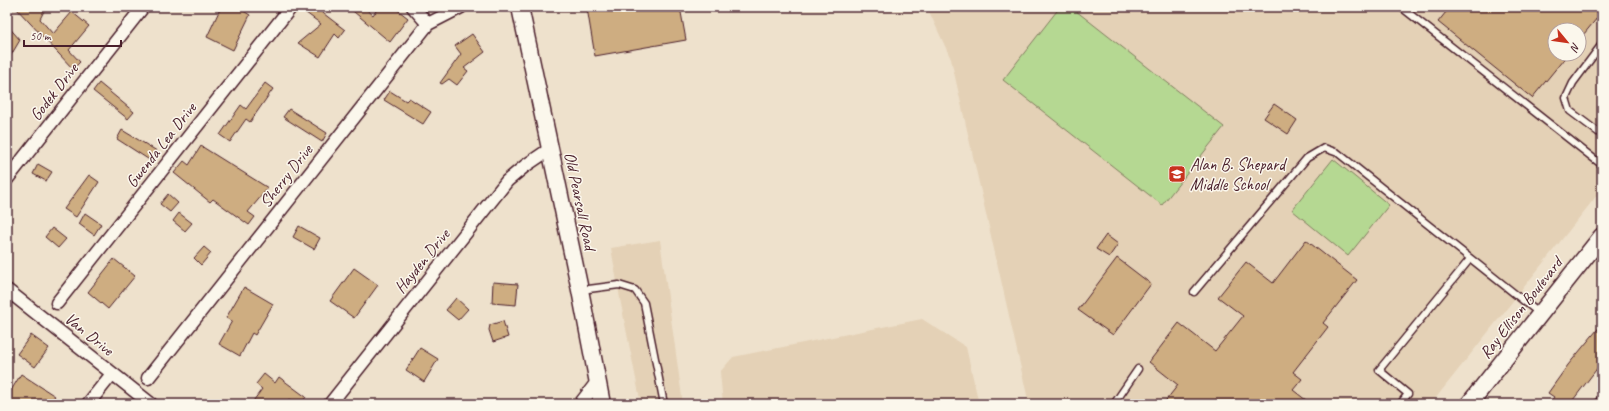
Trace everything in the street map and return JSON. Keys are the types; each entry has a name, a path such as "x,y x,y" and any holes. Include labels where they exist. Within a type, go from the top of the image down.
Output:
{"main road":[{"name":"Old Pearsall Road","path":"520,7 580,290 602,404"},
{"name":"Ray Ellison Boulevard","path":"1469,404 1602,236"}],"street":[{"name":"Godek Drive","path":"7,178 143,7"},
{"name":"Gwenda Lea Drive","path":"58,304 291,7"},
{"path":"413,7 428,24"},
{"name":"Sherry Drive","path":"148,378 428,24 461,7"},
{"name":"Hayden Drive","path":"330,404 508,181 525,166 550,149"},
{"name":"Van Drive","path":"7,290 151,404"},
{"path":"88,404 112,374"},
{"path":"580,404 597,382"}],"lane":[{"path":"1401,7 1602,165"},
{"path":"1602,44 1572,82 1566,98 1570,111 1602,135"},
{"path":"1194,292 1307,158 1324,148 1338,153 1540,314"},
{"path":"1400,404 1408,394 1379,370 1470,259"},
{"path":"580,290 619,285 636,290 644,303 664,404"},
{"path":"1114,404 1138,369"}],"shaded area":[{"name":"Alan B. Shepard Middle School","path":"927,7 1602,7 1602,189 1431,404 1029,404 951,59"},
{"path":"660,240 683,404 641,404 611,248"},
{"path":"922,319 966,347 979,404 723,404 720,372 733,357"}],"green space":[{"path":"1060,7 1071,7 1224,127 1162,205 1003,80"},
{"path":"1333,159 1389,205 1348,256 1292,210"}],"building":[{"path":"15,7 46,7 40,19 53,34 72,12 89,26 69,50 80,62 73,69"},
{"path":"221,7 237,7 250,15 233,50 207,37"},
{"path":"298,7 315,7 345,30 339,38 335,34 320,57 298,43 321,24"},
{"path":"348,7 364,7 373,15 379,7 394,7 408,18 390,42"},
{"path":"680,7 686,40 595,56 587,8"},
{"path":"1450,7 1602,7 1602,12 1587,30 1587,22 1547,22 1547,62 1561,62 1532,98 1438,22"},
{"path":"7,25 20,40 7,62"},
{"path":"472,34 485,52 464,68 468,71 457,85 449,79 442,84 440,83 461,54 455,46"},
{"path":"99,83 134,112 128,119 93,91"},
{"path":"265,83 273,89 250,122 246,119 230,142 220,135 241,105 246,109"},
{"path":"390,91 406,101 409,98 431,112 423,124 384,100"},
{"path":"1274,104 1297,120 1288,134 1264,118"},
{"path":"289,109 327,133 322,142 283,117"},
{"path":"122,130 157,151 151,161 117,139"},
{"path":"201,146 268,188 248,212 255,217 249,225 213,199 210,202 174,173 184,161 189,165"},
{"path":"38,164 52,172 46,181 33,174"},
{"path":"89,175 99,182 76,217 64,209"},
{"path":"168,194 178,203 170,212 160,204"},
{"path":"85,213 101,224 94,235 79,224"},
{"path":"179,213 192,223 185,231 173,221"},
{"path":"299,226 320,238 314,249 293,237"},
{"path":"52,228 66,239 58,248 45,237"},
{"path":"1106,235 1118,244 1109,257 1096,249"},
{"path":"1306,240 1357,280 1323,323 1328,327 1293,372 1302,379 1293,390 1311,404 1163,404 1178,385 1149,362 1179,323 1215,351 1243,316 1218,297 1246,262 1273,283"},
{"path":"204,247 211,253 201,265 194,258"},
{"path":"1117,258 1151,284 1113,335 1078,310"},
{"path":"114,259 135,276 108,309 88,292"},
{"path":"354,268 378,285 354,318 330,301"},
{"path":"493,282 518,284 516,305 492,303"},
{"path":"244,287 273,304 255,335 252,333 240,356 219,344 232,321 226,318"},
{"path":"456,298 468,309 458,320 446,310"},
{"path":"503,321 508,337 493,342 489,330 490,325"},
{"path":"1602,324 1602,362 1570,404 1549,404 1554,397 1548,393 1568,365"},
{"path":"31,335 49,348 35,367 17,354"},
{"path":"420,348 438,359 424,382 406,370"},
{"path":"21,374 55,396 49,404 7,404 7,397"},
{"path":"264,374 275,383 279,377 306,397 301,404 296,404 289,399 285,404 251,404 262,389 256,384"}],"place":[{"name":"Alan B. Shepard Middle School","path":"1177,174"}]}
